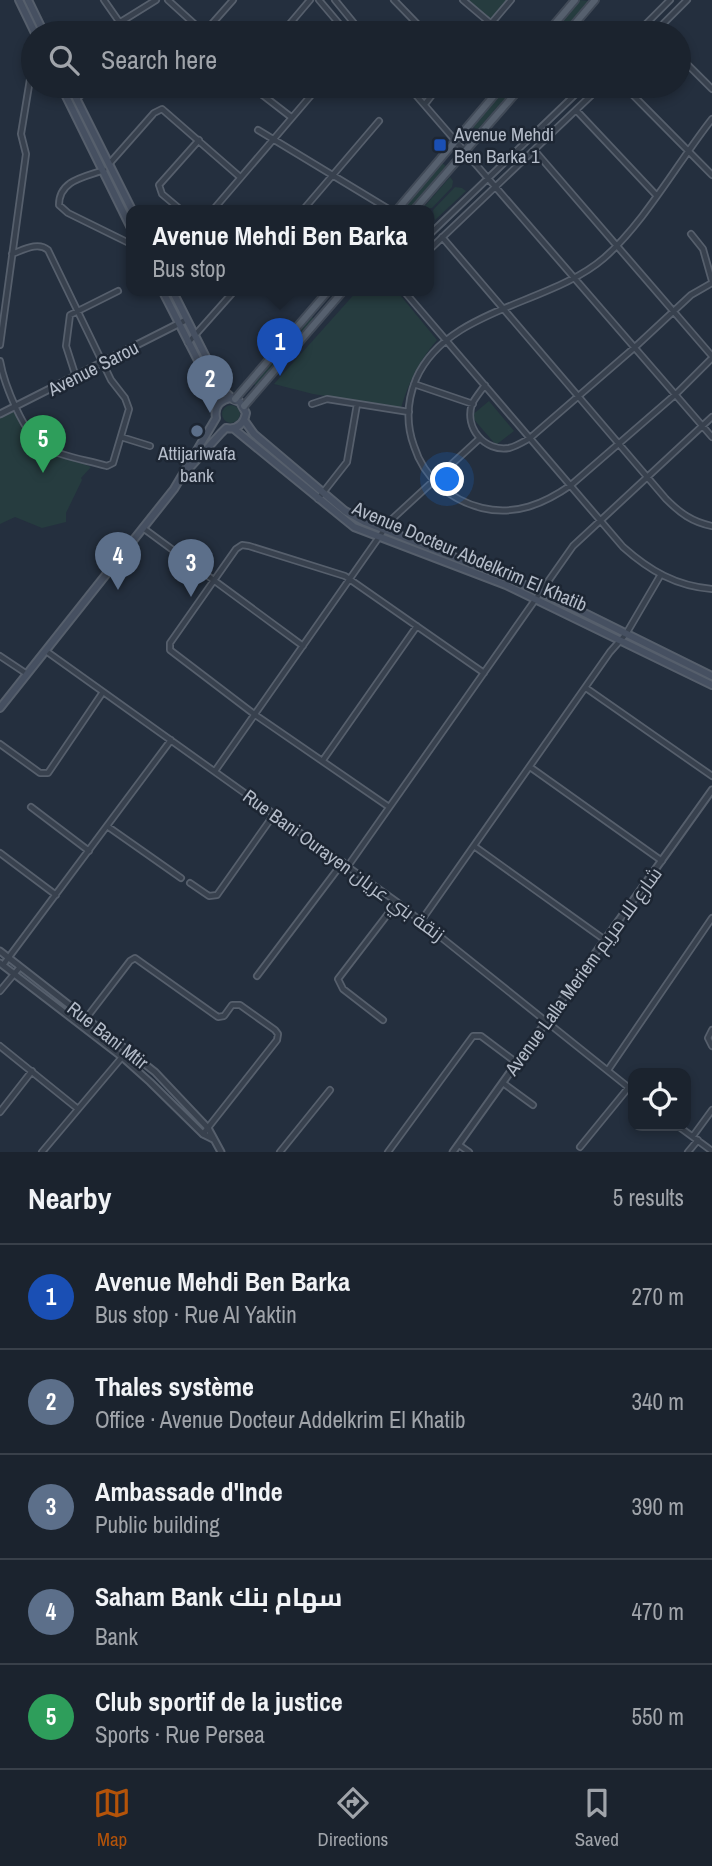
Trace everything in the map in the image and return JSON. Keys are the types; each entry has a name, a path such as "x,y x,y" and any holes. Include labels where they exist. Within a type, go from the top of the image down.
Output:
{"main road":[{"path":"19,0 29,21"},
{"path":"28,0 38,21"},
{"path":"557,21 575,0"},
{"path":"578,21 596,0"},
{"path":"67,98 126,218"},
{"path":"76,98 130,205"},
{"path":"401,205 492,98"},
{"path":"418,205 511,98"},
{"path":"165,296 214,392 217,406 216,418 184,474"},
{"path":"175,296 222,389 244,407"},
{"path":"217,406 224,400 234,399 323,296"},
{"path":"216,418 219,424 234,429 244,421 244,407 339,296"},
{"name":"Avenue Docteur Abdelkrim El Khatib","path":"244,421 254,434 355,517 540,591 712,685"},
{"path":"0,708 184,474 226,428"},
{"name":"Avenue Docteur Abdelkrim El Khatib","path":"234,429 349,524 534,598 712,676"}],"street":[{"path":"104,0 119,21"},
{"path":"123,21 156,0"},
{"path":"168,0 191,21"},
{"path":"214,21 233,0"},
{"path":"292,21 310,0"},
{"path":"319,0 336,20 344,12"},
{"path":"335,0 352,21"},
{"path":"394,0 414,21"},
{"path":"463,0 488,21"},
{"path":"494,21 511,0"},
{"path":"649,21 670,0"},
{"path":"667,21 687,0"},
{"path":"691,68 712,89"},
{"path":"0,345 26,154 21,134 27,98"},
{"path":"266,98 291,117"},
{"path":"217,205 308,98"},
{"path":"419,98 712,438"},
{"path":"425,104 430,98"},
{"path":"434,230 571,98"},
{"path":"434,245 588,98"},
{"path":"636,98 712,175"},
{"path":"126,242 68,213 59,205 61,191 68,183 103,171 160,109 166,111 240,177"},
{"path":"576,110 656,195"},
{"path":"535,151 617,245 712,357 676,394 571,485 536,506 498,510 460,500 434,481 423,466 413,445 409,412 414,384 426,360 446,340 464,328 575,278 598,263 617,245 712,119"},
{"path":"307,205 379,121"},
{"path":"258,130 382,205"},
{"path":"175,205 162,194 159,185 199,141"},
{"path":"485,385 473,404 472,420 479,439 491,446 506,448 517,446 530,438 691,295 712,282 703,249 691,234"},
{"path":"442,237 678,511 697,523 712,526"},
{"path":"0,361 16,406 35,439 53,450 109,466 115,460 128,405 103,364 46,248 36,246 12,254"},
{"path":"76,377 67,354 66,341 71,313 118,291"},
{"path":"188,343 230,296"},
{"path":"408,296 623,547 660,576 685,585 712,589"},
{"name":"Avenue Sarou","path":"0,414 186,320"},
{"path":"414,384 473,404"},
{"path":"312,404 327,399 409,412"},
{"path":"318,499 347,462 357,404"},
{"path":"348,866 534,598 576,542 650,477 712,417"},
{"path":"121,437 150,446"},
{"path":"215,771 398,512 479,439"},
{"path":"143,528 303,646"},
{"path":"389,807 254,713 170,650 170,643 236,549 242,545 350,579 484,673"},
{"path":"421,921 623,637 660,576"},
{"path":"323,760 417,626"},
{"name":"Rue Bani Ourayen زنقة بني عريان","path":"46,651 397,902 628,1087"},
{"path":"0,656 27,674"},
{"path":"586,688 712,776"},
{"path":"0,744 40,773 48,773 103,692"},
{"path":"1,964 56,895 170,740"},
{"path":"530,767 662,861"},
{"name":"Avenue Lalla Meriem شارع للا مريم","path":"453,1152 712,790"},
{"path":"31,807 89,850"},
{"path":"190,883 209,896 217,895 275,813"},
{"path":"107,826 181,878"},
{"path":"474,846 606,940"},
{"path":"0,853 56,895"},
{"path":"257,976 343,862"},
{"path":"383,1020 343,989 338,979 397,902"},
{"path":"608,1070 712,918"},
{"name":"Rue Bani Mtir","path":"0,951 155,1072 208,1128 221,1152"},
{"path":"81,1025 135,958 218,1017 224,1016 232,1005 240,1004 275,1030 278,1034 277,1040 203,1134"},
{"name":"Rue Bani Mtir","path":"1,964 122,1057 203,1134 213,1139"},
{"path":"0,991 20,967"},
{"path":"712,1030 708,1038 712,1046"},
{"path":"388,1152 473,1036 481,1036 517,1063"},
{"path":"0,1046 78,1109"},
{"path":"42,1152 128,1050"},
{"path":"0,1112 32,1071"},
{"path":"503,1083 533,1105"},
{"path":"280,1152 330,1090"},
{"path":"580,1147 628,1092"},
{"path":"688,1152 712,1110"},
{"path":"686,1131 712,1151"},
{"path":"459,1145 468,1152"}],"green space":[{"path":"467,0 510,0 491,21"},
{"path":"579,0 589,1 572,21 561,21"},
{"path":"70,98 73,98 102,163"},
{"path":"496,98 505,98 477,130 472,126"},
{"path":"442,163 446,166 413,205 406,205"},
{"path":"450,177 453,181 452,187 434,206 426,205"},
{"path":"455,187 466,191 435,220 434,209"},
{"path":"353,296 401,296 437,340 415,372 401,408 313,394 274,384"},
{"path":"311,316 315,320 257,387 253,383"},
{"path":"489,401 514,431 496,445 471,416"},
{"path":"231,405 237,408 240,414 237,420 231,423 225,420 222,414 225,408"},
{"path":"15,410 35,443 91,467 81,478 66,513 66,522 42,528 15,517 0,524 0,415"},
{"path":"387,534 533,591 534,593 384,536"},
{"path":"542,595 614,630 615,632 541,598"},
{"path":"633,640 712,679 712,681 632,643"}],"place":[{"name":"Avenue Mehdi Ben Barka 1","path":"440,145"},
{"name":"Avenue Mehdi Ben Barka","path":"280,376"},
{"name":"Thales système","path":"210,413"},
{"name":"Attijariwafa bank","path":"197,431"},
{"name":"Club sportif de la justice","path":"43,473"},
{"name":"Saham Bank سهام بنك","path":"118,590"},
{"name":"Ambassade d'Inde","path":"191,597"}]}
